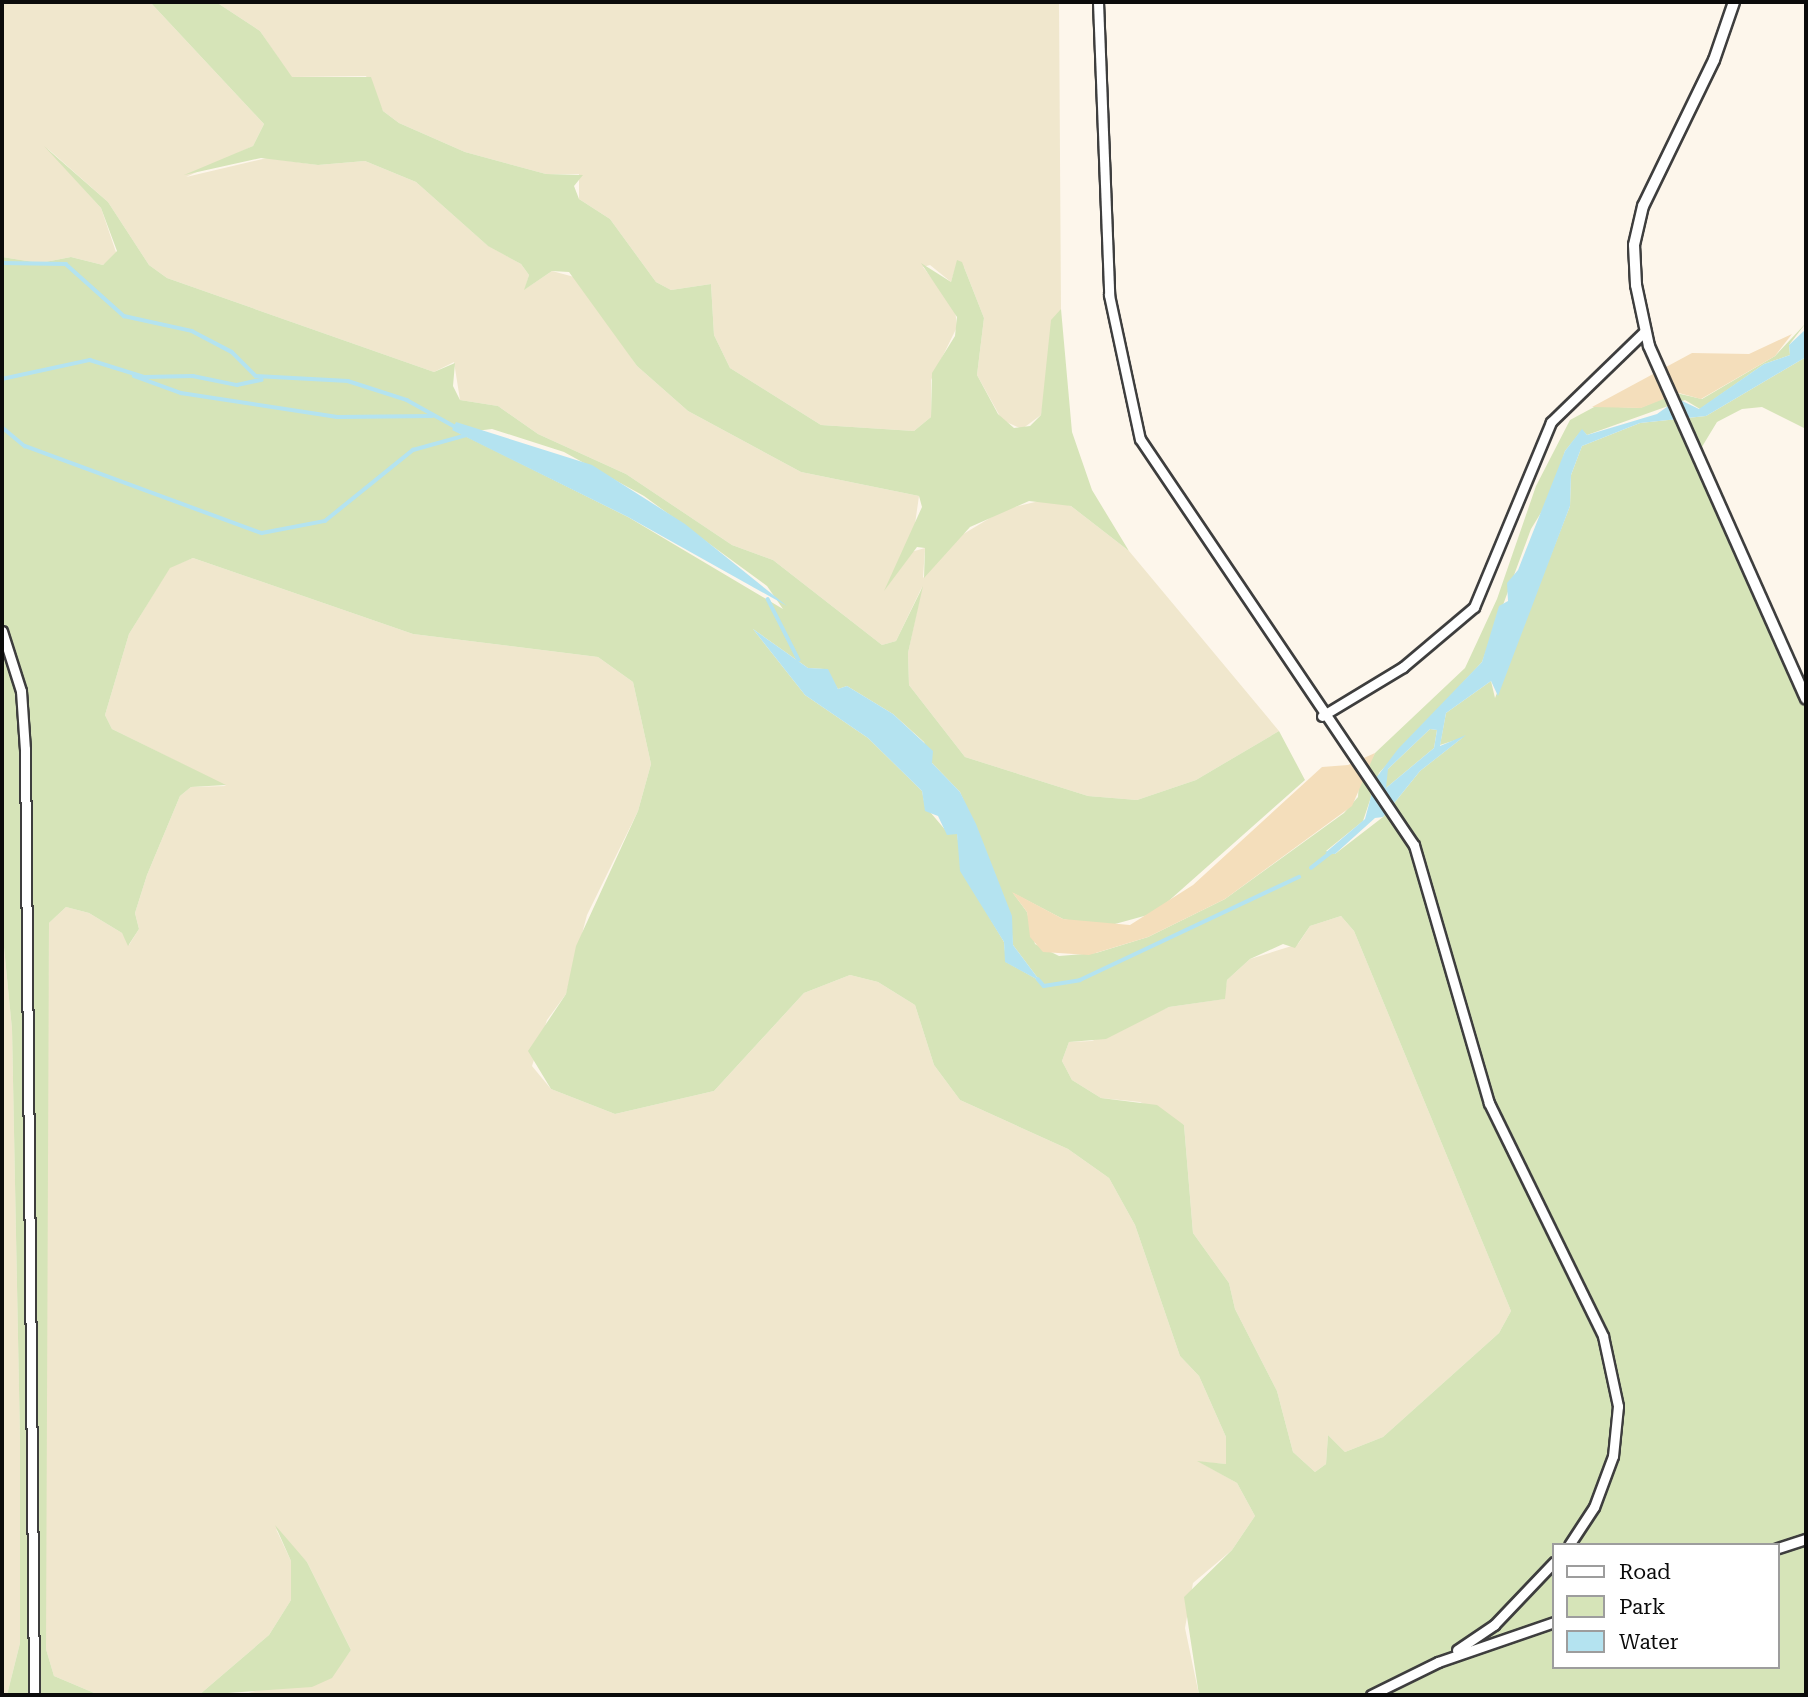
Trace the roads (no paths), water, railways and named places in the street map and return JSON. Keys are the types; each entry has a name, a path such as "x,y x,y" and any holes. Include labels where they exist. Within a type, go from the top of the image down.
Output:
{"street":[{"path":"1098,2 1106,259 1132,419 1164,480 1322,716 1398,819 1420,861 1494,1115 1610,1359 1618,1406 1613,1456 1594,1507 1570,1543"},
{"path":"1734,2 1714,60 1638,220 1634,265 1649,346 1806,699"},
{"path":"1322,716 1403,667 1474,607 1493,574 1522,480 1551,422 1645,331"},
{"path":"2,631 21,691 25,748 34,1695"},
{"path":"1780,1547 1806,1539"},
{"path":"1438,1662 1494,1625 1552,1564"},
{"path":"1371,1695 1438,1662 1552,1623"}],"water":[{"path":"1806,329 1806,357 1706,416 1640,423 1582,446 1571,475 1570,506 1498,696 1491,681 1446,713 1440,746 1466,735 1420,771 1383,817 1375,818 1335,854 1325,853 1365,819 1376,778 1398,749 1482,662 1499,606 1508,601 1507,583 1518,570 1565,451 1582,429 1587,435 1657,414 1678,399 1699,409 1764,364 1790,355 1789,345","holes":["1430,729 1437,730 1434,748 1386,788 1388,769"]},
{"path":"456,422 592,465 685,524 787,606 628,517 452,430"},
{"path":"753,629 808,668 828,669 838,689 847,686 893,714 933,751 932,763 960,792 976,824 1012,916 1013,945 1040,981 1005,962 1004,942 960,871 957,834 947,835 938,816 925,811 922,791 868,738 805,695"}],"waterway":[{"path":"2,263 66,264 124,316 192,331 232,352 256,376 348,381 407,400 454,426"},
{"path":"2,379 90,360 145,377 193,376 237,385 261,380"},
{"path":"134,376 181,393 337,417 432,416"},
{"path":"2,427 25,446 262,533 325,521 413,450 467,435"},
{"path":"768,599 799,660"},
{"path":"1311,868 1333,851"},
{"path":"1038,979 1044,986 1080,980 1299,877"}]}
